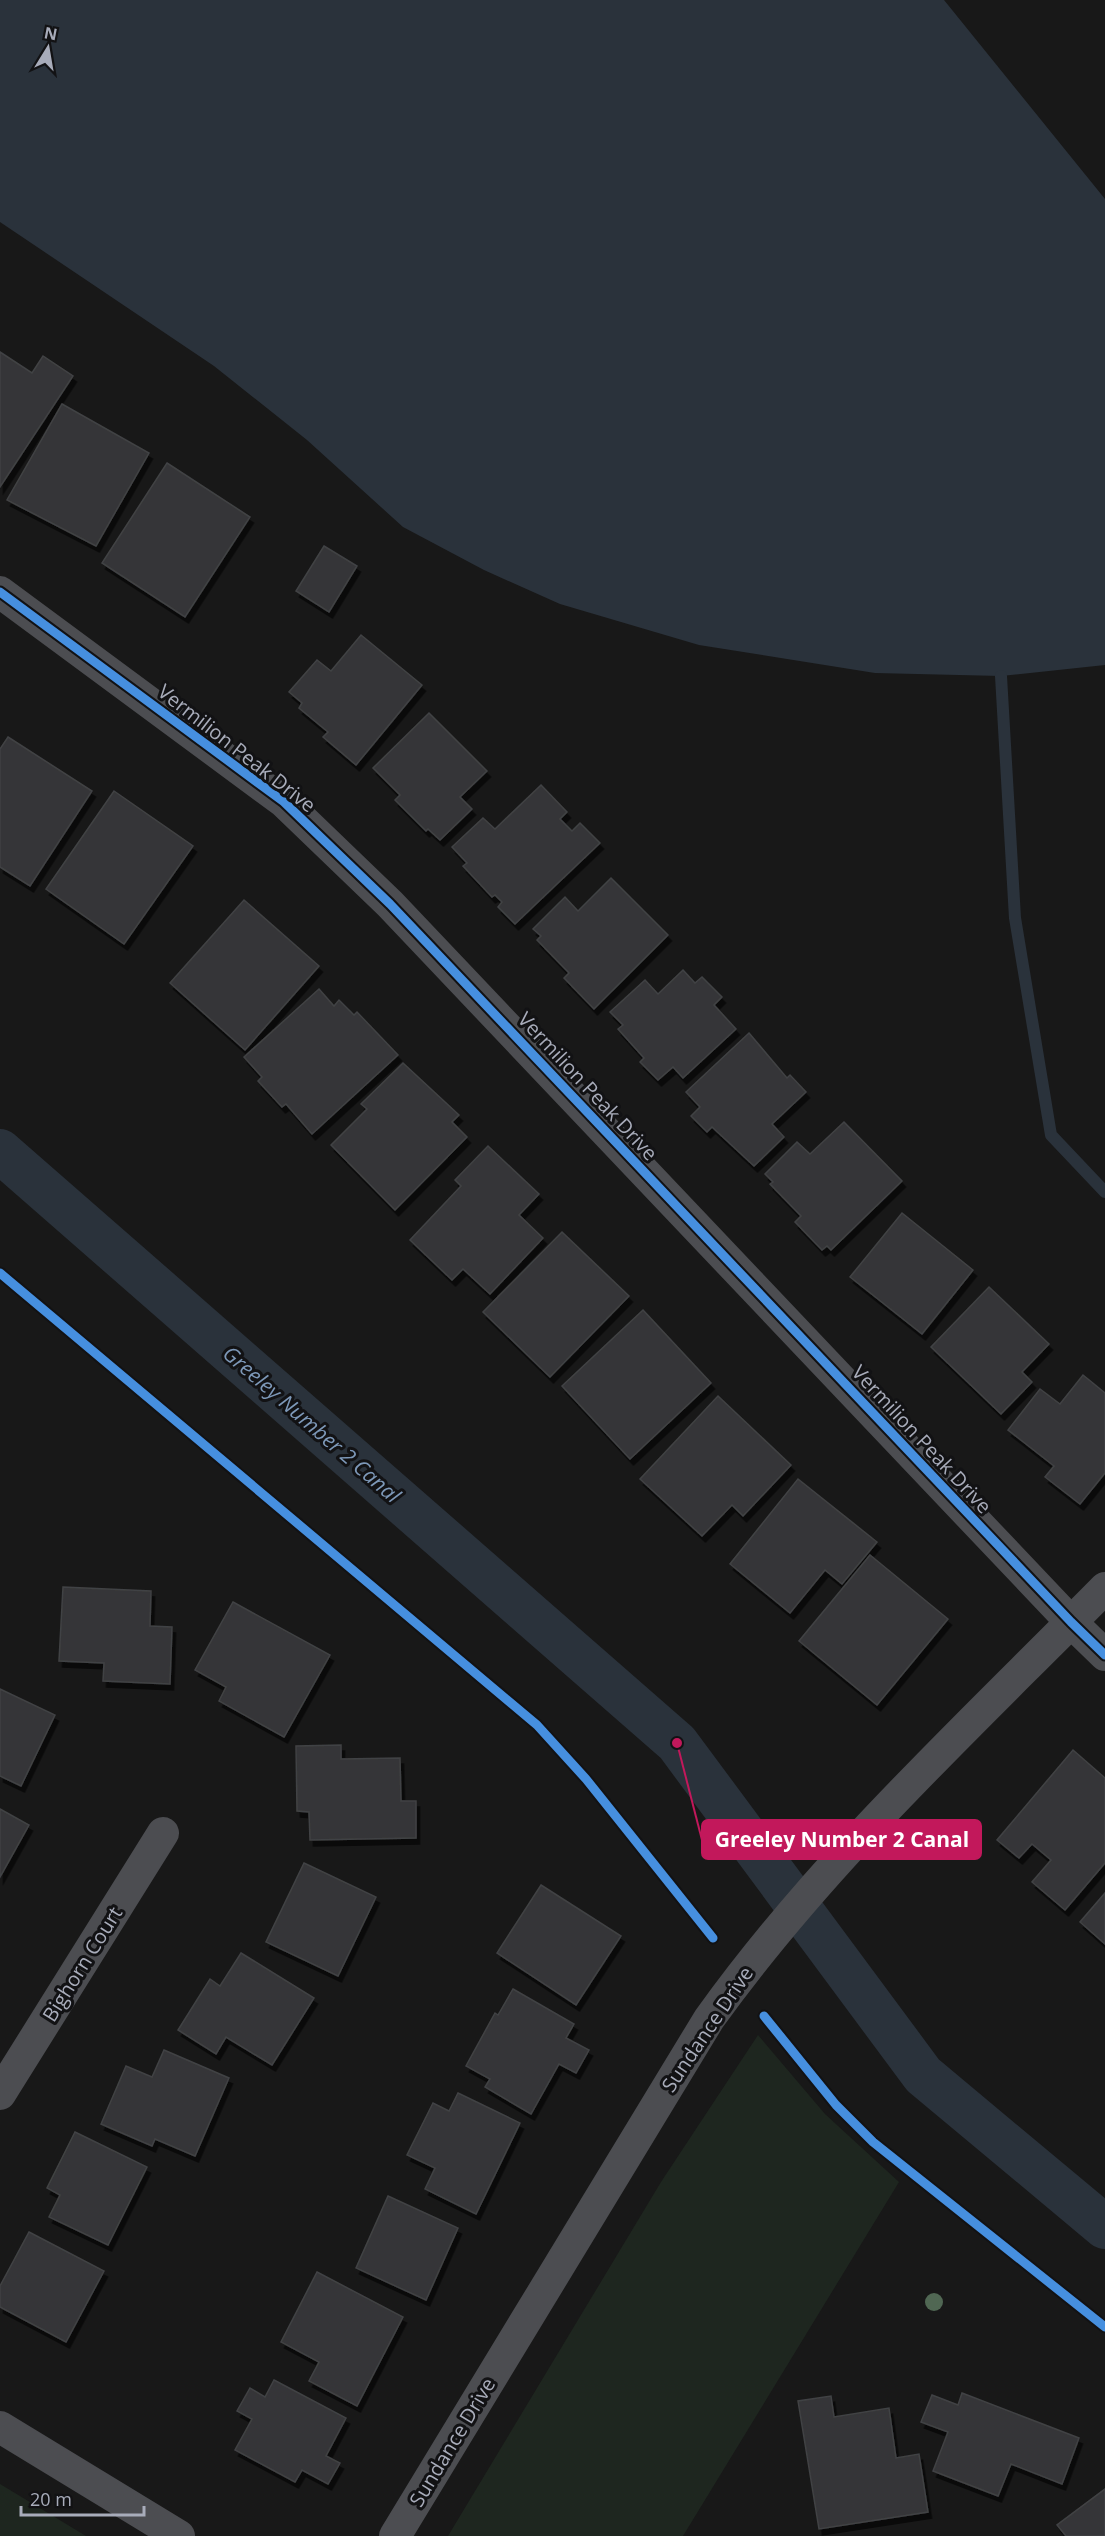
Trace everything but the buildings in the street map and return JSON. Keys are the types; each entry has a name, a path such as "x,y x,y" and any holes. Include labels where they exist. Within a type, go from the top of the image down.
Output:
{"street":[{"name":"Vermilion Peak Drive","path":"0,592 284,802 381,896 1071,1623 1105,1655"},
{"name":"Sundance Drive","path":"395,2536 709,2019 739,1977 837,1860 1105,1588"},
{"name":"Bighorn Court","path":"0,2094 163,1833"},
{"path":"0,2427 179,2536"}],"shaded area":[{"path":"0,0 944,0 1105,199 1105,665 1001,676 875,673 699,645 560,604 484,570 403,527 307,440 214,366 0,222"},
{"path":"758,2035 825,2114 899,2182 683,2536 448,2536 661,2182"},
{"path":"0,2484 86,2536 0,2536"}],"waterway":[{"path":"1001,676 1015,918 1051,1135 1105,1192"},
{"name":"Greeley Number 2 Canal","path":"0,1151 677,1743 923,2075 1105,2227"}],"cycle path":[{"path":"0,592 284,802 390,904 1071,1622 1105,1655"},
{"path":"0,1273 537,1725 586,1779 713,1938"},
{"path":"764,2016 836,2105 873,2142 1105,2327"}],"place":[{"name":"Greeley Number 2 Canal","path":"677,1743"}]}
